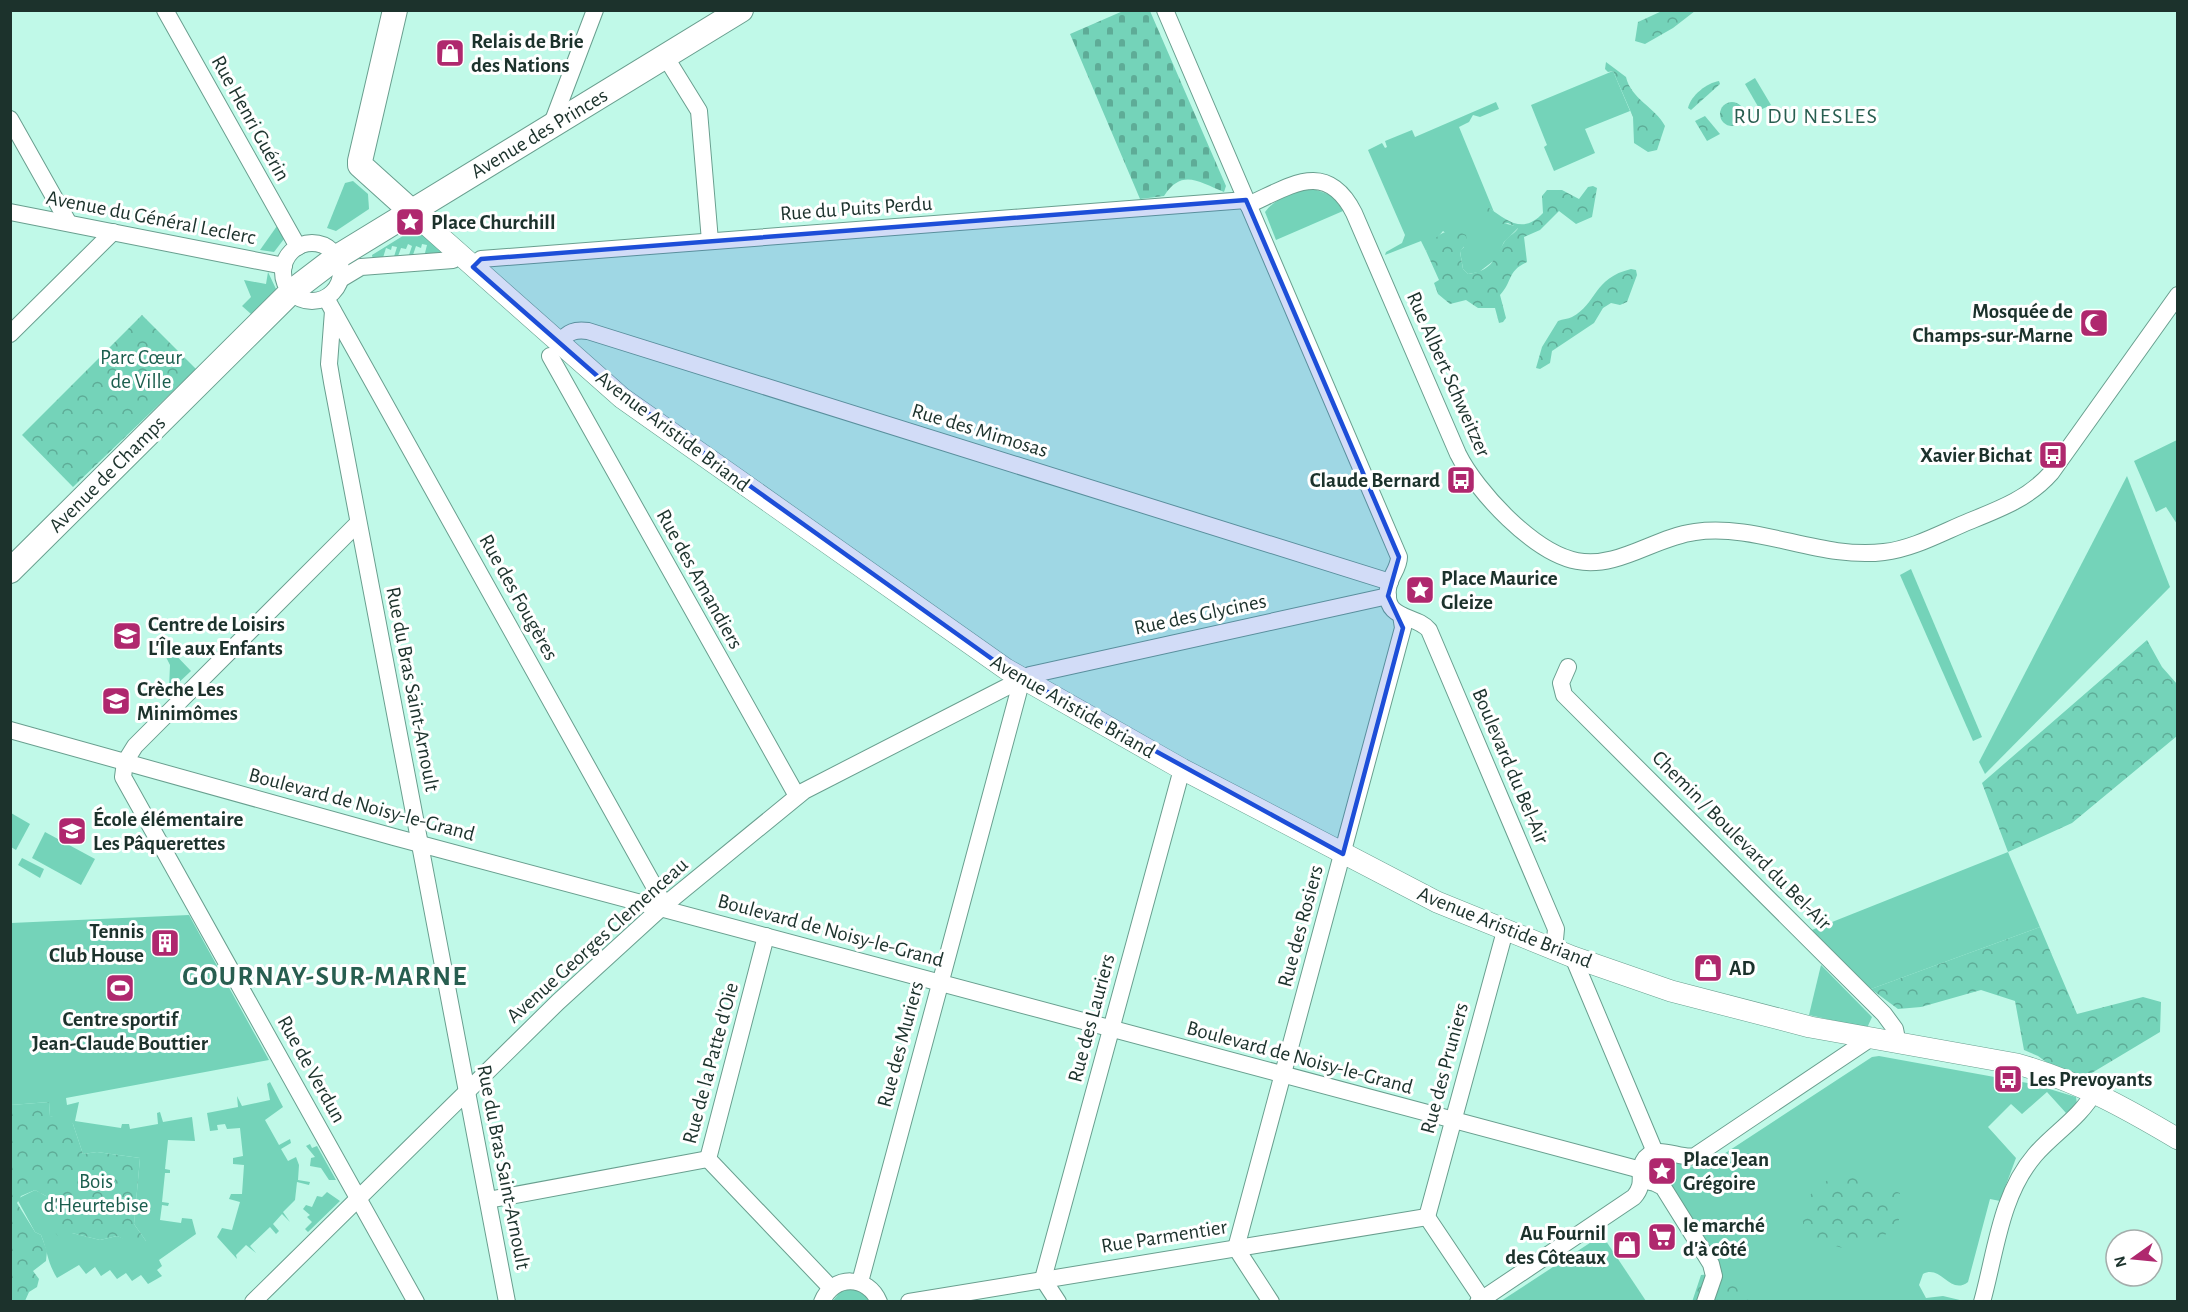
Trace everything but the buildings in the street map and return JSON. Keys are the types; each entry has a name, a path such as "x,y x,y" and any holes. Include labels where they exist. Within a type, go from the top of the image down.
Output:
{"main road":[{"name":"Avenue des Princes","path":"339,268 411,212 741,10"},
{"name":"Avenue Aristide Briand","path":"389,17 360,165 411,212"},
{"name":"Avenue de Champs","path":"10,571 291,292 339,268"}],"street":[{"name":"Rue Henri Guérin","path":"165,10 298,247"},
{"path":"551,126 595,10"},
{"path":"1165,10 1397,553 1399,564 1389,589 1393,609 1401,615"},
{"path":"665,56 699,111 710,241"},
{"path":"10,119 68,222"},
{"name":"Rue Albert Schweitzer","path":"1247,203 1306,180 1329,185 1344,196 1354,213 1468,473 1491,499 1535,541 1554,553 1577,561 1599,562 1621,557 1671,537 1696,532 1734,533 1862,553 1886,552 1981,517 2037,489 2051,473 2178,295"},
{"name":"Rue du Puits Perdu","path":"339,268 1247,203"},
{"name":"Avenue du Général Leclerc","path":"10,212 284,266"},
{"name":"Avenue Aristide Briand","path":"411,212 466,260 555,349 584,364 622,398 1022,679 1182,769 1343,854 1437,902 1504,931 1671,991 1868,1040 2017,1064 2095,1091 2178,1139"},
{"path":"10,334 113,232"},
{"path":"315,243 331,250 339,268 338,287 329,304 307,301 291,292 286,284 284,266 292,252 298,247 315,243"},
{"name":"Rue du Bras Saint-Arnoult","path":"329,304 329,364 507,1302"},
{"name":"Rue des Fougères","path":"329,304 659,895 661,908"},
{"name":"Rue des Mimosas","path":"555,349 576,329 588,331 1389,589"},
{"name":"Rue des Amandiers","path":"555,349 565,383 797,796"},
{"path":"565,383 584,364"},
{"path":"125,762 128,754 143,738 358,523"},
{"name":"Rue des Glycines","path":"1022,679 1389,589"},
{"name":"Rue des Rosiers","path":"1236,1248 1403,628 1401,615"},
{"name":"Boulevard du Bel-Air","path":"1401,615 1421,623 1429,630 1556,929 1563,953 1656,1152"},
{"name":"Chemin / Boulevard du Bel-Air","path":"1568,667 1561,683 1564,695 1884,1014 1895,1029 1898,1044"},
{"name":"Avenue Georges Clemenceau","path":"253,1302 558,1002 661,908 797,796 1022,679"},
{"name":"Rue des Muriers","path":"860,1282 1022,679"},
{"name":"Boulevard de Noisy-le-Grand","path":"10,730 419,843 1283,1075 1642,1175 1662,1187 1711,1264 1714,1276 1705,1302"},
{"name":"Rue de Verdun","path":"125,762 123,777 416,1302"},
{"name":"Rue des Lauriers","path":"1043,1279 1182,769"},
{"name":"Rue des Pruniers","path":"1428,1217 1504,931"},
{"name":"Rue de la Patte d'Oie","path":"488,1200 708,1158 766,936"},
{"path":"1428,1217 1480,1300 1634,1197 1646,1158 1656,1152 1687,1158 1695,1156 1868,1040"},
{"path":"1982,1302 2006,1207 2017,1182 2035,1155 2084,1107 2095,1091"},
{"path":"708,1158 826,1295 846,1281 860,1282 873,1291 879,1302"},
{"name":"Rue Parmentier","path":"909,1302 1428,1217"},
{"path":"1236,1248 1271,1302"},
{"path":"1043,1279 1058,1302"}],"highlighted area":[{"path":"1246,200 1399,557 1388,596 1403,628 1343,854 1006,669 603,381 473,267 481,259"}],"green space":[{"path":"1123,11 1150,11 1226,186 1224,192 1199,181 1184,180 1177,182 1164,196 1140,199 1070,34"},
{"path":"1662,11 1695,11 1673,28 1645,44 1635,41 1638,22"},
{"path":"1606,62 1626,77 1638,97 1661,119 1665,126 1657,150 1648,152 1634,143 1633,117 1613,71 1608,72 1605,69"},
{"path":"1613,71 1630,111 1585,129 1595,153 1554,171 1544,147 1547,145 1531,105"},
{"path":"1755,78 1771,105 1760,110 1745,84"},
{"path":"1719,81 1720,84 1691,110 1688,108 1700,90"},
{"path":"1496,102 1499,109 1480,117 1473,115 1469,122 1459,127 1494,212 1488,207 1503,223 1519,227 1504,242 1496,259 1479,272 1468,274 1463,269 1460,251 1464,247 1443,231 1426,251 1421,241 1385,255 1386,252 1402,243 1405,235 1368,150 1382,143 1385,148 1387,147 1385,141 1412,130 1415,137"},
{"path":"1732,102 1741,105 1744,114 1741,123 1732,126 1723,123 1720,114 1723,105"},
{"path":"1705,116 1720,134 1707,141 1695,121"},
{"path":"353,181 368,194 369,209 336,231 327,228 345,183"},
{"path":"1588,187 1597,188 1592,217 1576,224 1559,211 1540,230 1524,237 1527,262 1516,269 1500,295 1506,318 1503,322 1499,323 1495,308 1478,308 1466,300 1450,304 1438,294 1434,283 1439,280 1426,251 1433,240 1442,233 1453,231 1466,235 1467,242 1460,252 1463,269 1468,274 1477,272 1492,263 1505,241 1518,228 1508,223 1487,227 1483,222 1483,209 1488,207 1516,224 1529,223 1543,213 1542,196 1547,190 1562,190 1579,199"},
{"path":"1311,188 1333,196 1343,211 1276,240 1265,212 1286,196"},
{"path":"277,226 284,239 274,252 260,250"},
{"path":"419,231 446,253 424,257 427,245 422,244 421,248 416,246 412,258 408,258 412,246 408,244 406,249 401,248 397,259 393,260 397,247 392,246 391,250 386,248 382,261 373,261 372,255 406,234 416,235"},
{"path":"1631,269 1636,270 1637,275 1627,302 1620,305 1611,303 1603,308 1594,323 1552,351 1550,363 1540,369 1536,368 1542,347 1558,321 1580,312 1609,278"},
{"path":"268,272 276,289 251,314 242,306 251,297 244,280 266,284"},
{"name":"Parc Cœur de Ville","path":"142,315 196,369 73,487 22,435"},
{"path":"2177,440 2177,524 2166,507 2156,512 2134,461"},
{"path":"2127,476 2170,587 1985,774 1979,762"},
{"path":"1911,569 1982,737 1973,741 1900,575"},
{"path":"2147,640 2162,667 2177,684 2177,736 2072,823 2008,852 1982,783"},
{"path":"169,648 191,671 174,687 169,688 170,665 164,653"},
{"path":"11,813 30,824 16,850 11,847"},
{"path":"45,832 95,859 81,885 32,858"},
{"path":"2008,852 2040,927 1871,989 1812,930"},
{"path":"22,858 44,869 40,878 18,865"},
{"name":"Centre sportif Jean-Claude Bouttier","path":"189,915 269,1060 66,1098 67,1105 79,1102 75,1121 121,1128 122,1124 129,1124 130,1129 158,1124 157,1113 160,1112 163,1122 192,1117 195,1141 168,1140 165,1169 170,1170 170,1173 165,1173 162,1202 169,1203 168,1206 162,1205 160,1220 181,1223 182,1218 192,1219 196,1234 159,1260 162,1266 157,1270 162,1276 148,1284 141,1275 132,1281 126,1273 117,1279 110,1270 101,1276 95,1267 86,1274 79,1265 57,1278 41,1235 35,1232 17,1199 35,1190 46,1196 72,1233 100,1240 117,1236 133,1242 146,1241 134,1224 140,1158 97,1152 83,1154 73,1124 50,1116 49,1102 11,1105 11,923"},
{"path":"2040,927 2077,1014 2143,997 2161,1002 2160,1032 2075,1083 2038,1056 2024,1050 2015,1001 1981,990 1921,1007 1898,1009 1871,989"},
{"path":"1821,965 1872,1017 1867,1028 1809,1015"},
{"path":"1879,1056 2033,1084 2076,1097 2077,1104 2066,1113 2047,1092 2022,1114 2011,1104 1988,1127 2016,1158 2000,1201 1990,1199 1968,1282 1956,1285 1929,1272 1923,1274 1919,1285 1926,1298 1943,1296 1964,1301 1717,1301 1720,1268 1715,1253 1668,1182 1651,1174 1650,1166 1656,1162 1669,1161 1704,1167 1872,1057"},
{"path":"270,1082 283,1107 265,1120 279,1145 290,1139 291,1143 281,1149 288,1161 296,1157 299,1165 298,1180 310,1182 309,1185 297,1182 295,1200 283,1212 290,1222 282,1214 273,1224 279,1231 276,1234 270,1227 250,1246 256,1253 246,1245 236,1255 237,1259 217,1237 222,1228 232,1230 240,1202 229,1199 231,1194 242,1194 244,1165 233,1164 233,1158 243,1156 240,1128 227,1129 225,1124 217,1125 218,1130 210,1131 207,1113 238,1107 237,1096 242,1106 270,1100 267,1084"},
{"name":"Bois d'Heurtebise","path":"49,1102 50,1116 67,1119 73,1124 83,1154 97,1152 140,1158 134,1224 146,1241 140,1247 117,1236 100,1240 72,1233 63,1240 54,1229 61,1215 50,1206 46,1196 35,1190 21,1196 17,1203 35,1232 41,1235 47,1251 46,1261 33,1271 39,1279 37,1287 29,1292 25,1301 11,1301 11,1105"},
{"path":"310,1144 312,1148 317,1146 336,1180 329,1180 321,1168 310,1166 311,1158 315,1157 306,1146"},
{"path":"1841,1171 1900,1193 1899,1220 1885,1235 1846,1249 1805,1237 1803,1224 1805,1204 1809,1197"},
{"path":"327,1192 340,1201 308,1232 305,1229 312,1222 307,1217 310,1215 303,1209 306,1205 312,1207 317,1196 322,1197"},
{"path":"1602,1235 1646,1301 1501,1301"},
{"path":"1735,1272 1751,1301 1692,1302 1701,1275"},
{"path":"850,1289 861,1291 871,1302 832,1302 840,1292"}],"place":[{"name":"Relais de Brie des Nations","path":"450,53"},
{"name":"Place Churchill","path":"410,222"},
{"name":"Mosquée de Champs-sur-Marne","path":"2094,323"},
{"name":"Xavier Bichat","path":"2053,455"},
{"name":"Claude Bernard","path":"1461,480"},
{"name":"Place Maurice Gleize","path":"1420,590"},
{"name":"Centre de Loisirs L'Île aux Enfants","path":"127,636"},
{"name":"Crèche Les Minimômes","path":"116,701"},
{"name":"École élémentaire Les Pâquerettes","path":"72,831"},
{"name":"Tennis Club House","path":"165,943"},
{"name":"AD","path":"1708,968"},
{"name":"Centre sportif Jean-Claude Bouttier","path":"120,988"},
{"name":"Les Prevoyants","path":"2008,1079"},
{"name":"Place Jean Grégoire","path":"1662,1171"},
{"name":"le marché d'à côté","path":"1662,1237"},
{"name":"Au Fournil des Côteaux","path":"1627,1245"}],"district":[{"name":"RU DU NESLES","path":"1806,115"},
{"name":"GOURNAY-SUR-MARNE","path":"325,976"}]}
